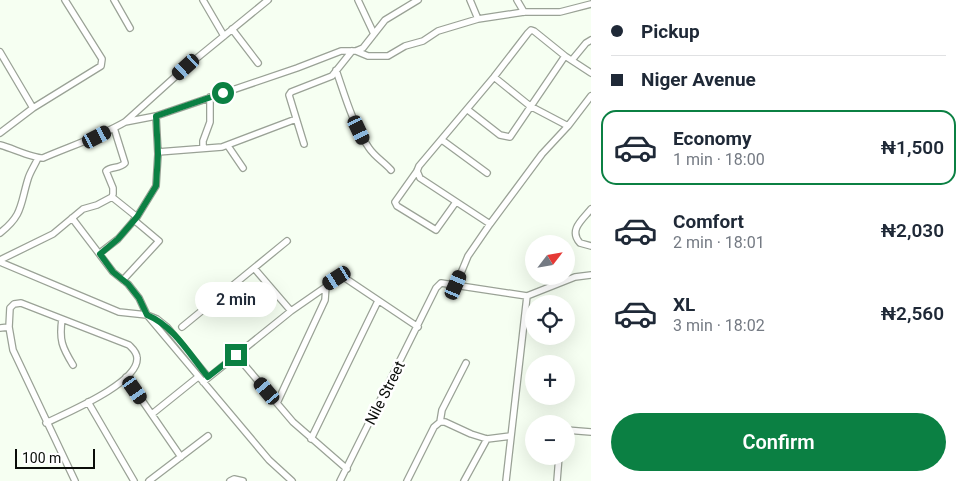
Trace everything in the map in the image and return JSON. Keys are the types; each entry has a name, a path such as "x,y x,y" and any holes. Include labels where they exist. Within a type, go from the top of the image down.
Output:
{"street":[{"path":"0,133 33,108 101,66 102,59 65,0"},
{"path":"114,0 130,28"},
{"path":"203,0 224,36"},
{"path":"0,145 43,158 97,137 114,128 125,122 268,0"},
{"path":"358,0 374,34"},
{"path":"125,122 156,116 341,51 354,51 363,48 385,20 418,0"},
{"path":"470,0 478,19"},
{"path":"517,0 524,12"},
{"path":"354,51 368,56 388,56 405,46 422,41 438,31 478,19 524,12 560,12 591,4"},
{"path":"232,29 258,62"},
{"path":"456,202 437,230 397,206 395,202 419,166 468,110 528,32 531,30 591,73"},
{"path":"572,60 586,43 591,40"},
{"path":"304,144 289,95 291,92 330,77 354,51"},
{"path":"0,52 33,108"},
{"path":"468,110 500,135 510,137 565,56"},
{"path":"336,70 363,140 374,155 391,170"},
{"path":"494,77 530,106 568,126"},
{"path":"525,296 456,285 468,256 490,224 542,154 568,126 591,96"},
{"path":"203,147 210,122 210,97"},
{"path":"100,254 118,239 136,219 156,186 158,152 156,116"},
{"path":"158,152 228,146 296,120"},
{"path":"112,197 113,188 106,172 125,163 114,128"},
{"path":"442,140 487,174"},
{"path":"228,146 243,168"},
{"path":"0,234 21,209 28,177 38,158"},
{"path":"417,171 420,178 490,224"},
{"path":"0,261 53,234 83,209 97,205 112,197"},
{"path":"112,197 159,241 123,280"},
{"path":"591,209 576,227 575,234 580,243 591,246"},
{"path":"72,218 113,272 139,298 147,315 205,378"},
{"path":"182,327 287,241"},
{"path":"0,261 119,312 147,315 157,319 167,327 269,460 292,481"},
{"path":"254,268 291,311"},
{"path":"530,295 575,277 591,275"},
{"path":"152,414 205,378 337,278 345,278 418,327"},
{"name":"Nile Street","path":"340,481 436,288 441,283 456,285"},
{"path":"277,404 325,300 326,286"},
{"path":"312,439 378,301"},
{"path":"46,422 114,388 134,368 137,359 135,352 129,345 21,303 14,304 10,308 9,327 13,350 46,422 75,481"},
{"path":"62,319 60,333 62,346 73,365"},
{"path":"506,481 525,321"},
{"path":"0,328 9,327"},
{"path":"236,355 277,404 312,439 347,469"},
{"path":"407,481 434,427 440,422 442,410 466,363"},
{"path":"126,377 180,456"},
{"path":"88,402 134,481"},
{"path":"440,422 445,422 486,439 511,436"},
{"path":"575,431 591,432"},
{"path":"149,481 208,436"},
{"path":"464,481 486,439"},
{"path":"557,481 558,465"},
{"path":"230,481 234,478 243,481"}],"route":[{"path":"223,93 163,112 156,116 158,154 156,186 137,217 118,239 100,254 113,272 128,284 139,298 147,315 157,319 167,327 208,377 236,355"}]}
